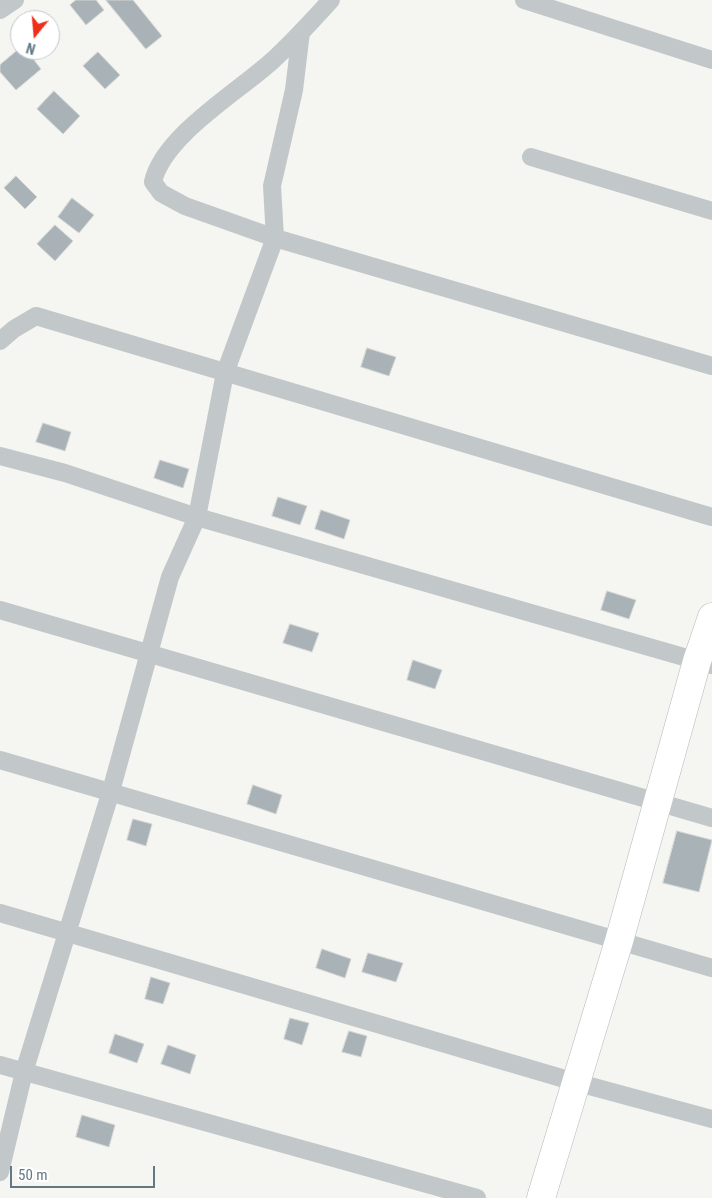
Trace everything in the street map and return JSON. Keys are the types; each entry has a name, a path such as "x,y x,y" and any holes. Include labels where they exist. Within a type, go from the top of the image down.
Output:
{"main road":[{"path":"540,1198 619,941 658,803 705,663 712,617"}],"street":[{"path":"0,10 15,0"},
{"path":"331,0 272,61 211,110 167,152 155,170 153,182 161,193 184,206 275,238 712,366"},
{"path":"524,0 712,60"},
{"path":"0,1172 24,1072 69,932 111,791 147,654 170,577 197,517 225,373 275,238 272,186 294,90 300,32"},
{"path":"531,156 712,212"},
{"path":"0,341 14,329 36,316 712,518"},
{"path":"0,456 65,473 197,517 705,663"},
{"path":"0,610 712,818"},
{"path":"0,760 712,968"},
{"path":"0,913 575,1082 712,1118"},
{"path":"0,1064 476,1198"}],"building":[{"path":"76,0 96,0 104,10 86,25 70,5"},
{"path":"106,0 133,0 162,36 146,49"},
{"path":"98,52 120,75 105,89 83,66"},
{"path":"10,56 10,60 34,60 41,69 16,90 0,72 0,65"},
{"path":"54,91 80,116 63,134 37,109"},
{"path":"16,176 37,197 25,209 4,188"},
{"path":"72,198 94,215 79,233 58,217"},
{"path":"55,225 73,241 55,261 37,244"},
{"path":"367,348 396,357 389,376 361,367"},
{"path":"43,423 71,432 65,451 36,442"},
{"path":"160,460 189,469 183,488 154,478"},
{"path":"278,497 307,506 300,525 272,516"},
{"path":"321,510 350,520 344,539 315,529"},
{"path":"607,591 636,600 629,619 601,610"},
{"path":"290,624 319,633 312,652 283,643"},
{"path":"413,660 442,670 435,689 407,680"},
{"path":"253,785 282,795 276,814 247,804"},
{"path":"133,819 152,824 146,846 127,840"},
{"path":"677,831 712,840 699,892 663,883"},
{"path":"322,949 351,959 345,978 316,968"},
{"path":"368,953 403,963 396,982 362,972"},
{"path":"151,977 170,983 163,1004 145,999"},
{"path":"290,1018 309,1023 302,1045 284,1039"},
{"path":"349,1031 367,1036 361,1057 342,1052"},
{"path":"115,1034 144,1044 137,1063 109,1053"},
{"path":"168,1045 196,1055 190,1074 161,1064"},
{"path":"82,1115 115,1125 109,1147 76,1137"}]}
